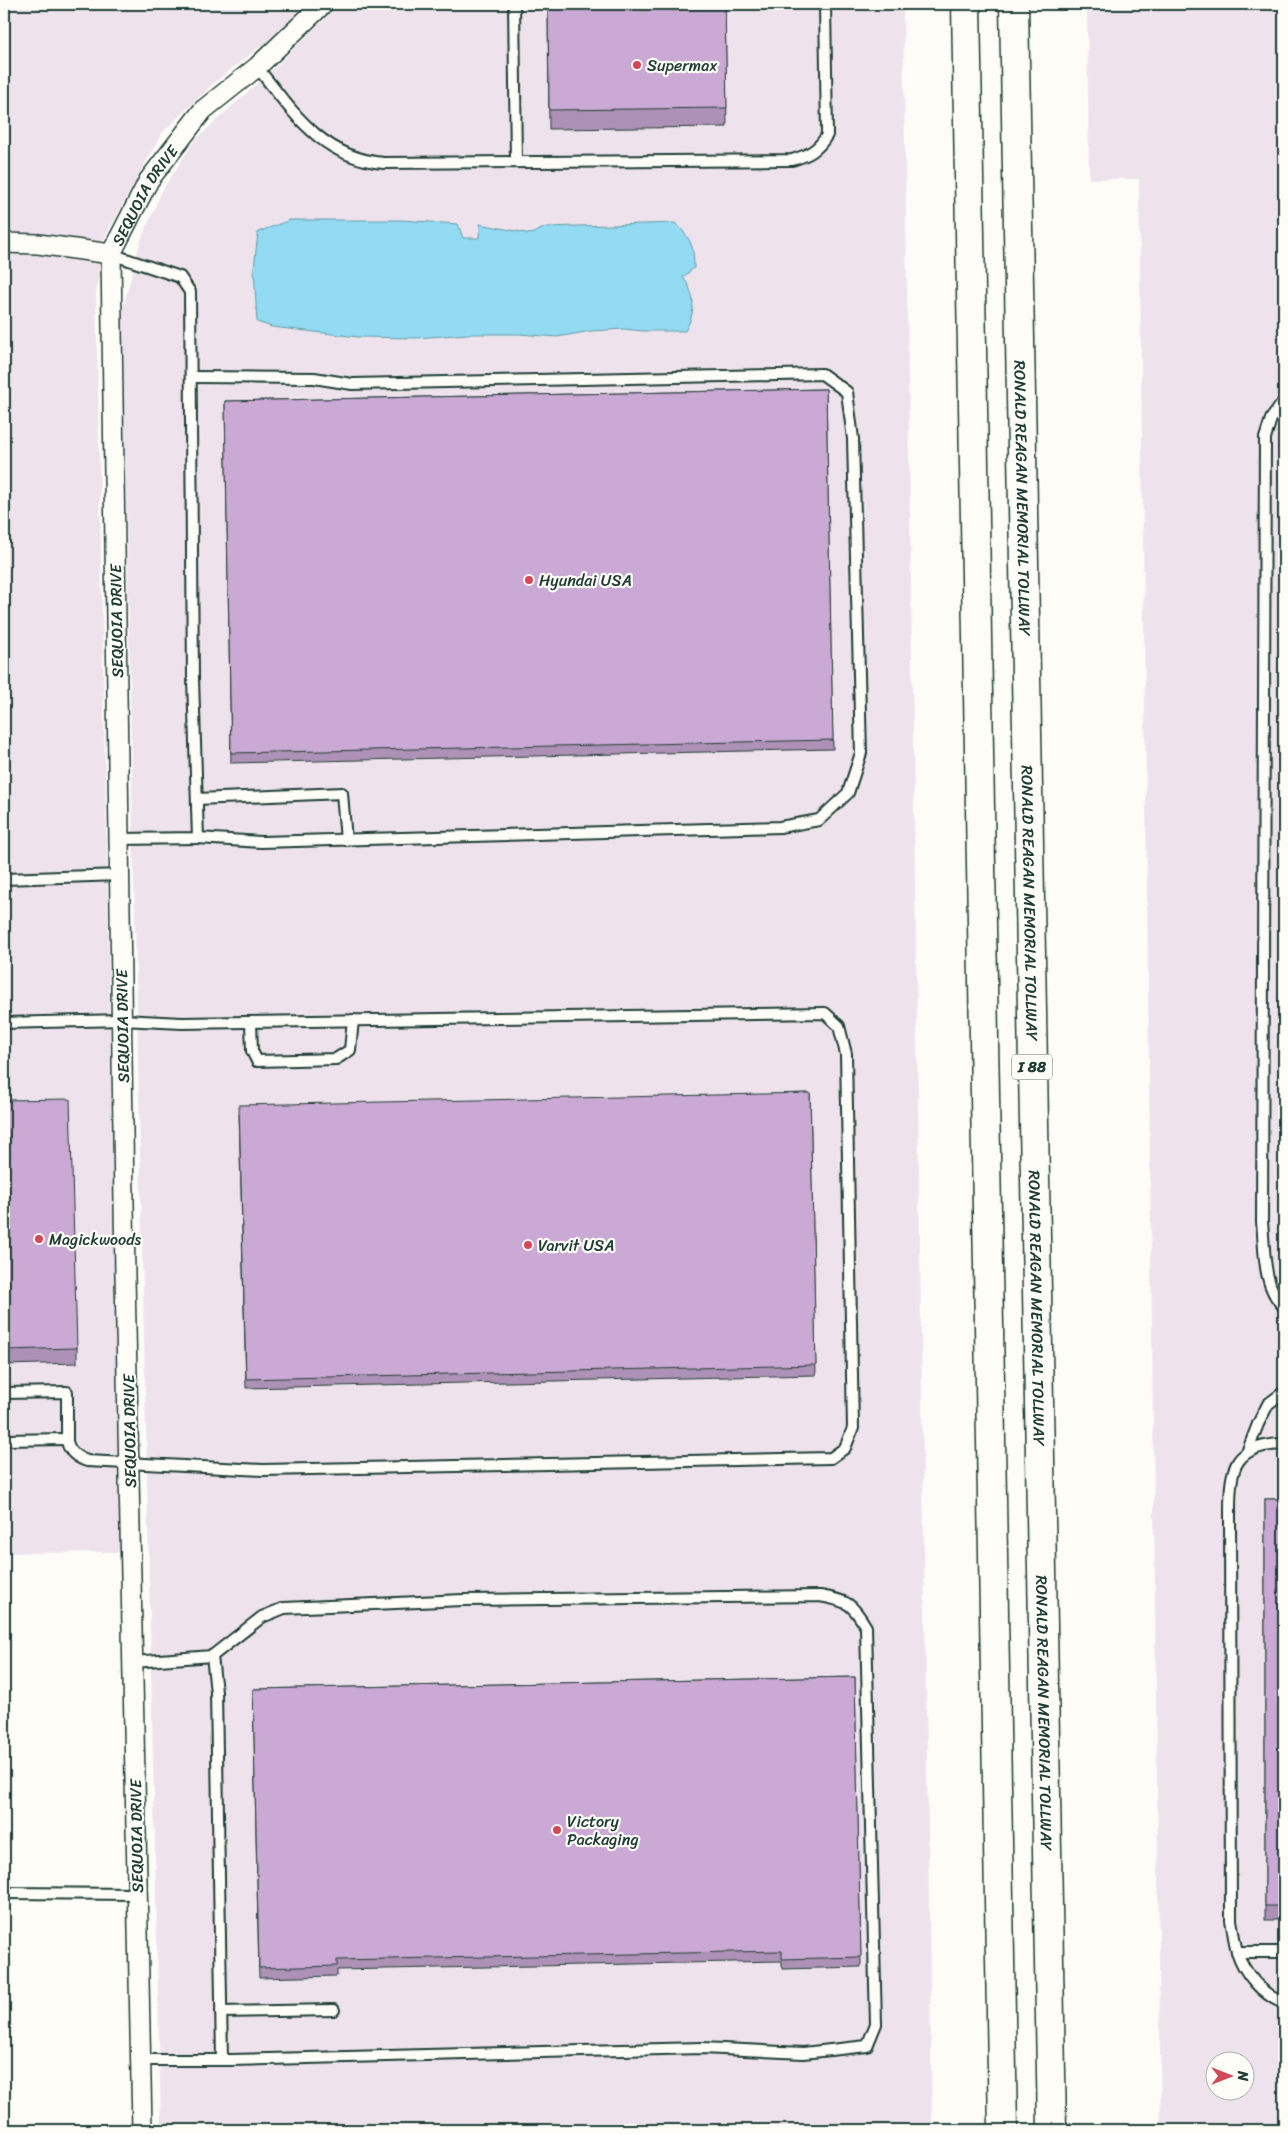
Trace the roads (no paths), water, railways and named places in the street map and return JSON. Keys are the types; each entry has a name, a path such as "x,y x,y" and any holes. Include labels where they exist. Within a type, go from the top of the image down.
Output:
{"highway":[{"path":"966,4 1003,2130"},
{"name":"RONALD REAGAN MEMORIAL TOLLWAY","path":"1014,4 1052,2130"}],"street":[{"name":"SEQUOIA DRIVE","path":"142,2130 129,1462 110,254 149,180 203,110 257,68 323,4"},
{"path":"4,243 38,244 110,254"}],"lane":[{"path":"514,4 516,162"},
{"path":"257,68 301,121 328,144 364,162 792,160 808,155 820,146 827,135 825,4"},
{"path":"110,254 180,277 190,292 193,678 198,838"},
{"path":"119,839 198,838 260,842 780,827 819,820 848,793 860,754 853,439 847,392 822,374 352,384 314,378 191,376"},
{"path":"1284,401 1280,414 1264,438 1262,1222 1267,1276 1284,1307"},
{"path":"197,799 342,792 346,840"},
{"path":"4,878 120,875"},
{"path":"4,1023 122,1020 182,1023 825,1013 839,1026 846,1054 853,1428 845,1448 831,1458 263,1470 86,1461 73,1454 69,1448 67,1439 67,1392 4,1393"},
{"path":"251,1022 252,1051 257,1061 280,1061 336,1059 350,1050 353,1020"},
{"path":"1284,1392 1268,1404 1248,1450 1235,1465 1230,1483 1231,1920 1237,1952 1244,1966 1263,1990 1284,2003"},
{"path":"4,1440 67,1439"},
{"path":"1248,1450 1271,1444 1284,1444"},
{"path":"133,1662 212,1656 262,1617 284,1608 463,1600 820,1596 843,1600 854,1607 866,1627 876,2024 867,2046 803,2053 702,2048 222,2060 141,2060"},
{"path":"212,1656 216,1692 222,2060"},
{"path":"4,1893 137,1894"},
{"path":"1237,1952 1284,1952"},
{"path":"221,2012 334,2010"}],"water":[{"path":"290,220 401,220 458,224 463,238 479,238 480,224 531,234 546,227 675,223 685,233 692,248 694,268 683,277 690,290 693,310 685,331 624,329 591,331 557,337 519,334 467,334 417,338 358,337 272,327 257,322 254,269 258,232"}],"place":[{"name":"Supermax","path":"637,65"},
{"name":"Hyundai USA","path":"529,580"},
{"name":"Magickwoods","path":"39,1239"},
{"name":"Varvit USA","path":"528,1245"},
{"name":"Victory Packaging","path":"557,1830"}]}
